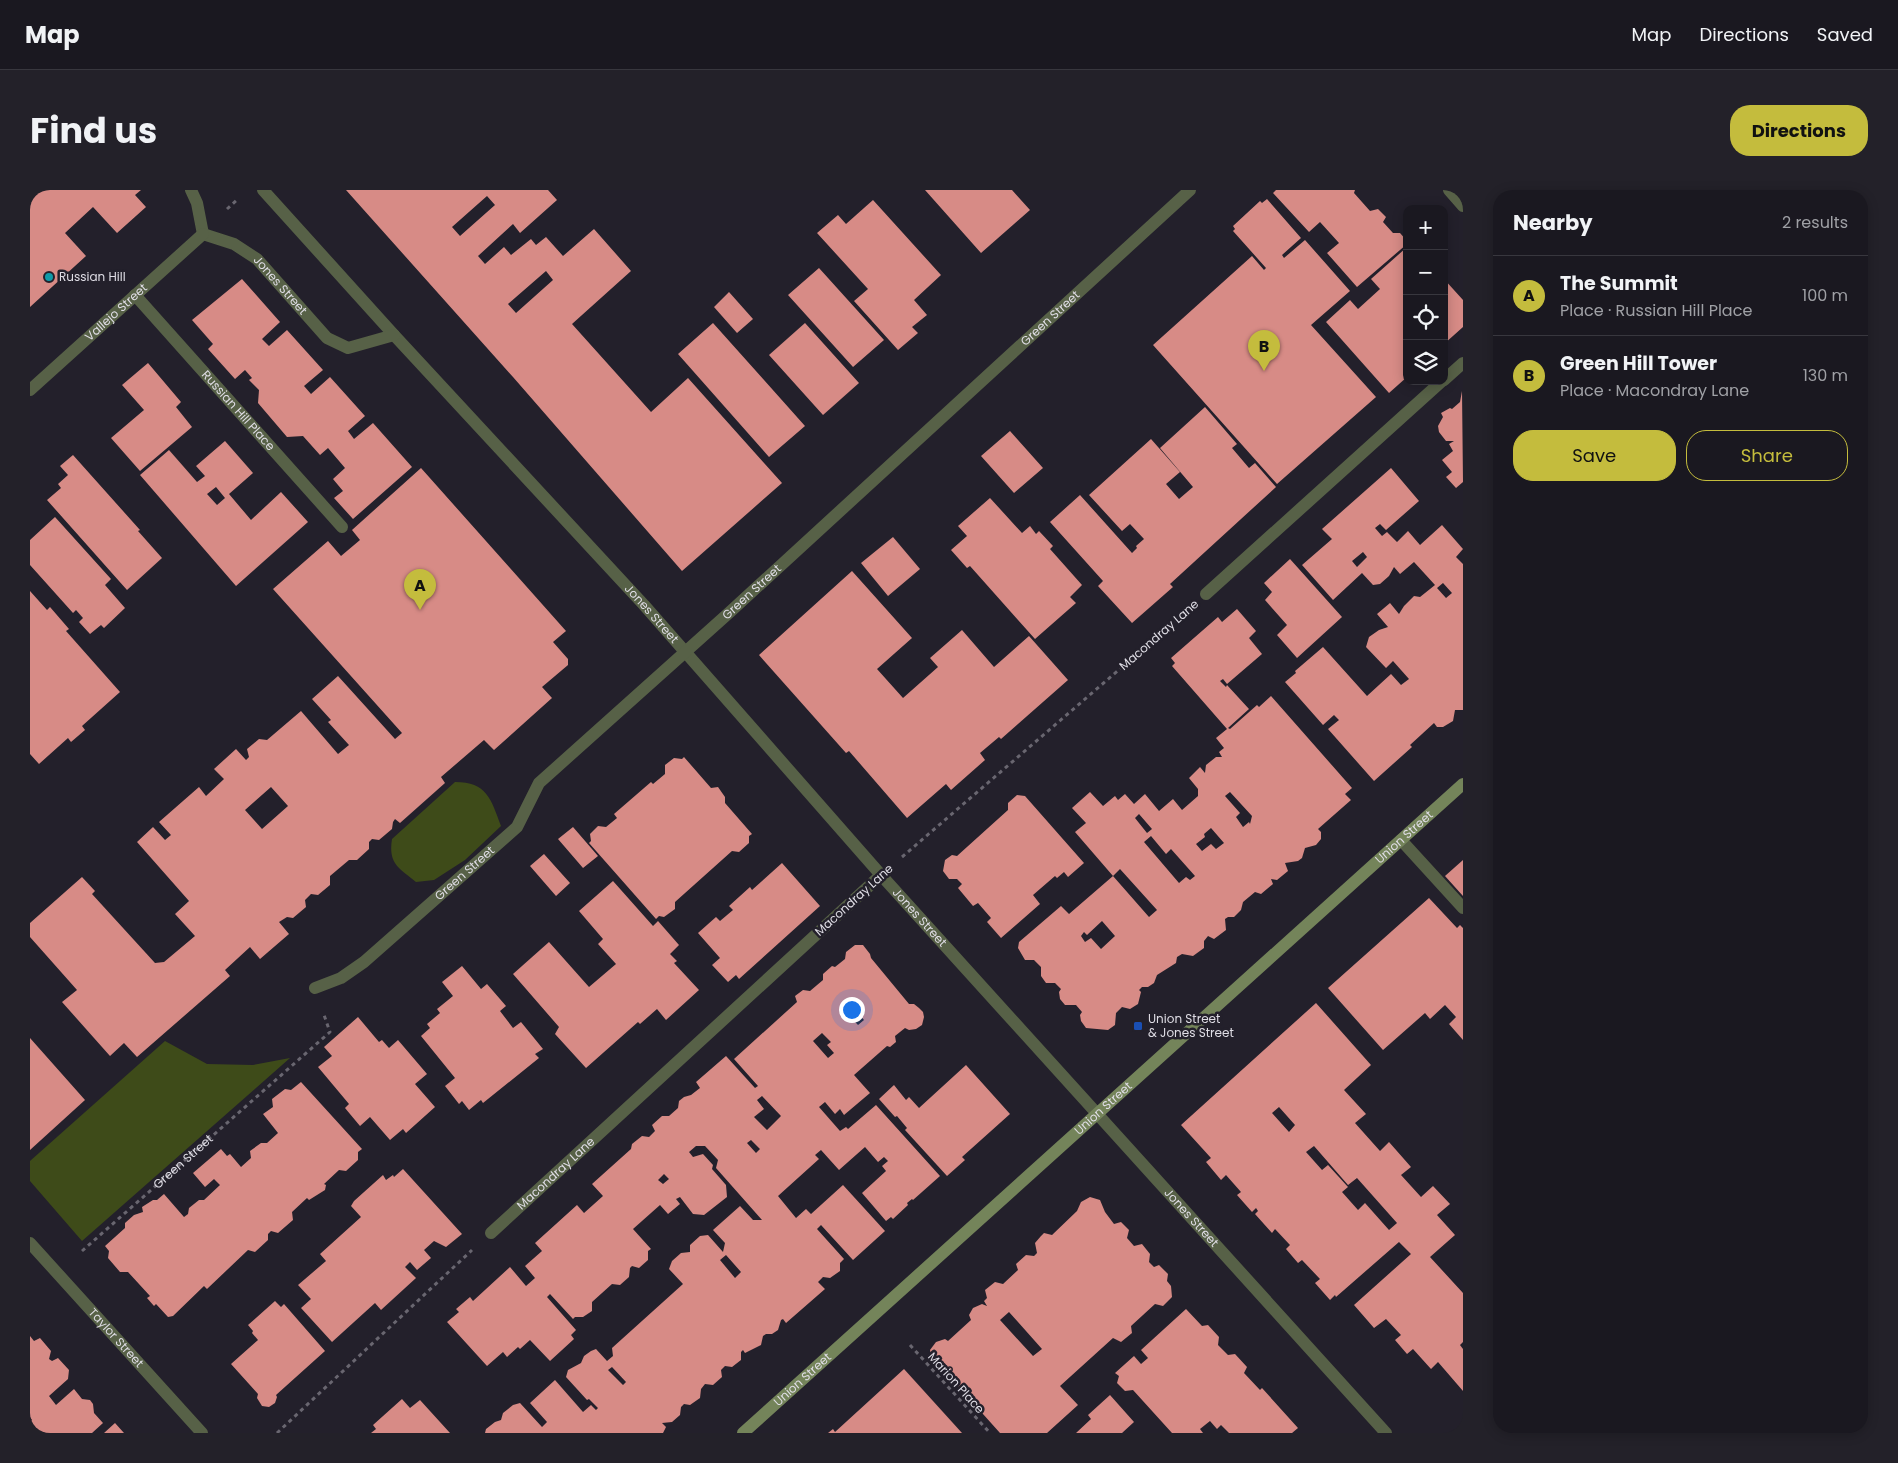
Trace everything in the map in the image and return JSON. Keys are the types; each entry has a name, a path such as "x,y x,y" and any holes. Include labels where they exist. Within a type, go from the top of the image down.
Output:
{"street":[{"path":"191,190 197,203 203,234"},
{"name":"Jones Street","path":"263,190 685,651 881,875 1386,1433"},
{"name":"Green Street","path":"315,988 341,978 364,962 517,827 539,783 1190,190"},
{"path":"1449,190 1463,206"},
{"name":"Vallejo Street","path":"31,387 203,234"},
{"name":"Jones Street","path":"203,234 234,244 257,259 327,338 348,348 394,335"},
{"name":"Russian Hill Place","path":"135,295 342,527"},
{"name":"Macondray Lane","path":"1448,376 1463,363"},
{"name":"Macondray Lane","path":"1206,594 1437,385"},
{"name":"Union Street","path":"743,1433 1463,784"},
{"path":"1401,840 1463,908"},
{"name":"Macondray Lane","path":"491,1233 881,875"},
{"name":"Taylor Street","path":"30,1242 202,1433"}],"path":[{"name":"Macondray Lane","path":"881,875 1206,594"},
{"name":"Green Street","path":"82,1251 330,1032"},
{"path":"277,1433 491,1233"},
{"name":"Marion Place","path":"910,1345 990,1433"}],"green space":[{"path":"455,782 474,785 481,789 490,800 501,826 465,860 434,880 416,882 400,869 393,860 392,839"},
{"path":"165,1041 207,1064 253,1065 290,1058 82,1241 30,1181 30,1161"}],"building":[{"path":"30,190 141,190 135,195 146,207 117,233 93,207 65,233 86,256 30,307"},
{"path":"346,190 548,190 557,200 520,233 513,224 478,256 485,264 504,247 511,255 531,239 536,245 546,237 563,256 594,229 631,271 572,324 651,412 688,378 782,483 682,571 513,377","holes":["487,196 495,205 460,236 452,227","546,271 553,280 516,313 508,304"]},
{"path":"925,190 1012,190 1030,210 981,253"},
{"path":"1276,190 1355,190 1354,193 1370,211 1378,209 1386,217 1383,222 1393,233 1400,233 1403,236 1403,247 1357,287 1327,253 1339,243 1320,222 1309,232 1273,193"},
{"path":"1267,199 1301,238 1282,255 1284,258 1305,240 1350,291 1311,325 1376,397 1277,484 1153,345 1252,256 1264,270 1266,268 1233,231 1235,229 1233,226 1260,201 1262,203"},
{"path":"873,200 941,275 914,300 927,315 912,327 918,333 898,350 854,301 868,289 817,233 838,215 846,224"},
{"path":"1403,251 1403,381 1389,393 1326,322 1350,300 1358,309 1380,289 1371,279"},
{"path":"819,268 884,340 853,367 788,295"},
{"path":"242,279 280,322 262,339 269,346 287,330 323,370 304,386 311,394 330,377 365,416 348,431 354,439 373,423 412,467 353,519 334,498 343,491 333,479 345,468 328,448 320,455 303,436 287,437 258,403 259,390 249,380 252,378 245,370 235,379 208,349 213,344 192,320"},
{"path":"1448,283 1463,300 1463,327 1448,340"},
{"path":"729,292 753,319 737,333 714,307"},
{"path":"713,323 805,426 769,457 678,354"},
{"path":"805,323 859,383 823,415 769,355"},
{"path":"148,363 181,402 176,407 192,427 140,471 111,438 144,410 122,385"},
{"path":"1462,391 1463,482 1456,488 1446,477 1452,472 1442,460 1453,451 1449,444 1454,441 1446,441 1439,432 1438,426 1443,417 1441,413 1450,408 1452,409 1460,402"},
{"path":"1205,407 1237,444 1232,448 1249,468 1255,463 1276,487 1170,584 1173,587 1132,623 1098,586 1103,581 1050,522 1080,495 1132,553 1137,548 1136,546 1144,539 1130,524 1122,531 1089,495 1151,439 1180,472 1166,484 1179,499 1193,487 1160,448"},
{"path":"1010,431 1043,468 1014,493 981,456"},
{"path":"225,441 253,473 229,494 251,520 281,492 308,522 236,586 140,475 169,450 197,482 205,476 196,466","holes":["216,487 225,498 217,505 207,494"]},
{"path":"73,455 140,530 138,531 162,558 127,590 47,500 61,488 58,484 68,475 60,466"},
{"path":"421,468 566,631 553,642 568,659 568,665 542,687 552,698 494,750 484,740 441,777 445,783 400,823 395,819 392,829 379,840 372,839 369,842 369,849 357,860 349,860 330,876 330,885 318,895 311,894 305,900 306,907 293,918 287,917 279,922 289,934 260,959 250,947 225,970 230,976 137,1057 124,1043 110,1056 62,1002 77,990 30,937 30,923 82,877 95,891 92,894 155,963 164,962 195,936 175,914 189,901 137,842 153,827 165,840 171,835 159,822 199,787 206,796 224,779 214,769 236,749 246,760 249,757 247,749 259,739 267,740 301,711 338,754 349,745 328,722 331,720 312,699 338,676 395,739 402,733 273,589 328,541 341,556 360,540 352,530","holes":["271,787 288,806 262,829 245,810"]},
{"path":"1391,468 1419,501 1386,530 1380,524 1375,528 1382,536 1387,532 1397,542 1408,531 1420,545 1442,525 1463,549 1456,557 1463,564 1463,710 1455,710 1453,721 1443,727 1437,727 1434,723 1410,745 1412,747 1374,781 1328,729 1339,720 1334,715 1323,725 1285,682 1323,647 1367,696 1391,674 1401,685 1409,679 1393,661 1386,668 1366,647 1369,637 1379,630 1388,627 1377,614 1390,603 1399,614 1414,596 1420,597 1435,585 1414,562 1400,574 1394,567 1389,576 1380,584 1373,585 1362,573 1333,600 1302,565 1332,539 1322,529","holes":["1363,552 1367,557 1357,567 1352,561","1443,583 1452,593 1446,598 1437,588"]},
{"path":"990,498 1022,533 1030,526 1036,534 1039,531 1053,546 1050,549 1082,585 1070,597 1076,603 1035,639 970,566 967,568 951,550 967,536 958,526"},
{"path":"55,517 111,579 105,585 125,608 104,628 101,625 90,634 79,622 83,618 76,610 73,613 30,565 30,540"},
{"path":"893,537 920,569 888,596 861,563"},
{"path":"1290,559 1342,617 1297,658 1277,635 1287,625 1265,600 1272,592 1264,583"},
{"path":"852,571 912,638 877,669 903,698 938,667 930,658 962,630 994,667 1029,636 1068,680 1001,739 999,737 980,753 985,760 951,790 946,784 907,818 849,751 846,753 759,655"},
{"path":"30,591 47,610 50,607 69,629 66,631 120,692 82,726 85,730 71,742 68,738 39,764 30,754"},
{"path":"1237,609 1256,631 1249,638 1262,654 1227,684 1223,679 1220,681 1226,687 1227,685 1249,709 1228,728 1230,729 1257,705 1259,707 1271,696 1352,788 1345,794 1351,800 1318,829 1321,832 1321,839 1316,845 1305,848 1302,858 1298,861 1285,863 1288,871 1277,880 1271,879 1273,884 1261,894 1255,892 1243,902 1241,910 1234,917 1225,919 1226,930 1214,939 1208,936 1204,941 1204,948 1193,956 1182,954 1177,957 1176,963 1157,975 1154,983 1148,987 1142,987 1139,990 1141,992 1138,1004 1130,1009 1122,1007 1116,1013 1115,1025 1108,1030 1086,1028 1081,1021 1080,1015 1082,1012 1076,1005 1065,1005 1060,999 1059,992 1061,989 1055,983 1046,983 1041,976 1041,967 1034,960 1025,960 1018,948 1019,942 1061,906 1069,914 1113,876 1075,832 1086,823 1072,808 1090,792 1103,806 1115,796 1118,800 1125,794 1134,804 1145,794 1159,811 1173,799 1182,810 1198,796 1198,789 1189,778 1200,767 1205,773 1206,765 1216,757 1222,757 1219,752 1224,748 1216,738 1227,729 1172,666 1175,663 1171,658 1218,617 1222,622","holes":["1230,792 1252,816 1250,824 1249,822 1243,827 1236,817 1240,813 1225,796","1139,814 1152,829 1147,833 1135,818","1211,828 1224,843 1216,849 1211,844 1202,851 1196,844 1205,837 1204,834","1151,836 1166,854 1171,849 1195,876 1190,880 1186,877 1179,883 1144,842","1120,869 1157,910 1149,917 1113,876","1102,921 1115,936 1101,949 1091,938 1085,942 1081,936 1084,932 1087,935"]},
{"path":"684,757 711,788 718,787 725,797 725,803 752,834 749,836 749,843 739,852 732,851 675,902 675,909 664,917 659,916 656,919 589,843 591,841 590,834 598,826 606,827 617,818 614,814 651,782 653,784 665,774 665,765 674,758 682,759"},
{"path":"1017,795 1025,796 1084,863 1068,877 1064,872 1057,878 1055,876 1033,895 1040,904 1001,938 987,922 991,918 978,903 973,906 958,888 962,884 957,879 949,879 943,871 945,860 952,855 957,856 1008,810 1008,803"},
{"path":"573,827 598,856 583,868 558,839"},
{"path":"544,854 570,883 556,896 530,866"},
{"path":"1463,860 1463,896 1445,876"},
{"path":"782,863 820,906 739,979 736,975 728,982 712,965 720,958 698,933 716,917 720,921 733,910 729,906 750,887 752,890"},
{"path":"613,881 653,926 658,921 679,945 670,954 677,961 674,963 699,990 666,1020 657,1009 640,1024 638,1022 586,1068 555,1034 559,1027 513,974 549,942 589,987 616,964 598,944 603,939 579,911"},
{"path":"1429,898 1457,928 1460,925 1463,928 1463,1040 1449,1024 1456,1017 1445,1005 1430,1019 1425,1013 1383,1050 1328,988"},
{"path":"855,945 863,945 871,958 909,1004 914,1004 919,1008 923,1012 924,1017 922,1025 916,1029 909,1030 905,1028 895,1036 896,1042 890,1047 887,1046 854,1075 870,1093 844,1115 840,1109 835,1114 825,1102 819,1107 840,1131 846,1127 848,1129 876,1105 940,1176 907,1203 908,1205 893,1219 891,1217 886,1221 862,1193 886,1171 882,1166 888,1161 884,1157 878,1162 865,1147 839,1170 821,1150 815,1155 819,1159 778,1196 796,1218 806,1209 811,1214 843,1185 885,1231 853,1260 821,1225 817,1229 844,1259 840,1263 840,1271 830,1278 823,1277 818,1282 825,1289 786,1323 783,1319 781,1320 778,1330 763,1336 761,1345 745,1353 743,1350 741,1352 741,1360 732,1367 725,1366 721,1370 722,1377 713,1385 705,1384 701,1389 700,1398 690,1405 684,1404 681,1407 680,1415 672,1422 662,1423 666,1427 663,1433 485,1433 486,1429 501,1420 503,1413 513,1405 520,1403 542,1427 547,1422 530,1403 555,1380 583,1412 591,1405 596,1410 598,1408 589,1399 587,1400 566,1377 568,1370 581,1363 584,1356 596,1349 607,1361 613,1356 612,1348 683,1284 669,1269 672,1261 681,1253 690,1252 690,1245 700,1236 708,1235 723,1252 725,1243 713,1230 740,1206 753,1220 762,1220 716,1168 718,1160 705,1146 696,1146 689,1152 693,1157 703,1154 713,1165 712,1169 726,1185 727,1197 704,1215 693,1214 680,1197 676,1199 680,1204 668,1214 660,1205 633,1229 651,1249 648,1251 648,1260 639,1268 632,1266 629,1277 620,1285 612,1284 592,1302 592,1311 583,1317 575,1317 573,1319 550,1294 547,1297 576,1330 571,1335 574,1339 550,1361 530,1340 520,1349 518,1347 507,1357 503,1352 487,1366 447,1322 459,1312 456,1309 470,1297 473,1301 510,1267 526,1286 535,1278 525,1266 542,1251 535,1243 577,1205 584,1213 603,1196 592,1184 631,1149 632,1144 642,1136 649,1137 655,1131 652,1125 662,1116 669,1116 678,1108 679,1101 700,1088 696,1082 726,1056 755,1088 758,1086 734,1059 797,1002 795,996 803,990 810,991 823,980 823,974 832,966 835,967 845,959 846,952","holes":["849,1003 864,1020 858,1025 843,1009","822,1033 831,1042 827,1045 834,1053 828,1058 813,1041","762,1096 781,1116 767,1130 754,1117 764,1109 757,1100","751,1140 760,1149 756,1153 747,1143","664,1174 669,1179 663,1184 658,1180","726,1255 741,1272 735,1278 720,1260","612,1367 626,1382 623,1385 608,1370"]},
{"path":"462,966 481,989 487,984 506,1006 500,1011 513,1028 521,1022 543,1049 535,1054 539,1058 483,1103 481,1100 469,1110 462,1101 459,1104 445,1086 455,1078 421,1036 430,1028 427,1024 440,1013 437,1009 453,996 442,982"},
{"path":"1316,1003 1371,1065 1344,1090 1366,1114 1355,1123 1380,1151 1389,1142 1411,1167 1401,1175 1421,1197 1433,1186 1450,1204 1437,1215 1455,1235 1430,1257 1463,1293 1463,1342 1460,1345 1463,1349 1463,1391 1438,1362 1431,1369 1413,1349 1407,1354 1395,1340 1401,1335 1386,1319 1374,1328 1354,1305 1411,1254 1399,1242 1336,1297 1335,1295 1330,1300 1315,1283 1320,1279 1302,1260 1298,1263 1286,1249 1290,1245 1275,1229 1272,1233 1255,1214 1258,1211 1256,1208 1252,1212 1237,1195 1241,1192 1226,1175 1221,1180 1206,1162 1211,1158 1181,1125","holes":["1279,1107 1295,1125 1289,1132 1272,1113","1314,1146 1348,1185 1357,1178 1397,1223 1389,1230 1365,1203 1358,1210 1342,1192 1348,1187 1328,1165 1322,1170 1306,1152"]},
{"path":"358,1017 379,1042 382,1040 389,1048 398,1040 427,1074 415,1084 435,1107 406,1133 403,1129 390,1140 370,1117 360,1126 345,1108 349,1104 318,1067 332,1056 324,1047"},
{"path":"30,1038 85,1100 30,1150"},
{"path":"966,1065 1010,1114 962,1157 965,1160 947,1176 905,1130 907,1128 897,1116 895,1117 879,1099 894,1085 906,1100 909,1097 919,1108"},
{"path":"301,1082 362,1149 358,1152 358,1160 346,1171 339,1170 324,1184 326,1185 325,1190 309,1200 307,1198 292,1212 293,1220 278,1233 271,1231 268,1234 268,1240 255,1252 248,1250 207,1289 204,1286 173,1316 168,1317 156,1304 154,1306 147,1298 150,1296 128,1272 120,1272 108,1258 109,1251 105,1246 125,1228 125,1223 134,1215 143,1212 142,1207 153,1200 157,1200 164,1194 184,1217 188,1214 189,1208 199,1200 204,1200 220,1185 214,1179 205,1187 193,1173 221,1149 227,1156 230,1154 241,1167 251,1158 250,1151 261,1143 267,1143 278,1133 263,1114 273,1107 272,1099 285,1089 291,1090"},
{"path":"403,1169 462,1234 446,1247 434,1241 424,1250 431,1258 417,1270 410,1262 405,1267 416,1278 381,1310 375,1303 332,1342 301,1308 311,1299 298,1285 326,1261 320,1254 361,1217 351,1206 354,1201 383,1175 386,1180 393,1175 394,1177"},
{"path":"1090,1197 1100,1200 1105,1212 1114,1224 1121,1222 1129,1230 1127,1238 1134,1246 1142,1244 1150,1254 1149,1262 1154,1267 1159,1265 1168,1274 1167,1281 1171,1286 1172,1297 1163,1306 1155,1304 1131,1326 1132,1333 1121,1342 1113,1338 1060,1386 1078,1405 1047,1433 1000,1433 931,1356 930,1350 936,1342 945,1339 948,1341 971,1320 969,1315 973,1308 982,1304 987,1306 984,1301 987,1298 985,1290 995,1282 1003,1284 1018,1270 1016,1264 1026,1255 1034,1256 1037,1253 1035,1243 1041,1236 1044,1233 1052,1235 1077,1211 1081,1202","holes":["1009,1312 1042,1349 1033,1356 1000,1320"]},
{"path":"275,1301 281,1307 284,1304 325,1351 276,1395 275,1403 269,1407 262,1406 257,1398 258,1394 231,1364 258,1340 248,1325"},
{"path":"1186,1309 1202,1326 1208,1325 1219,1337 1218,1345 1228,1355 1235,1354 1247,1367 1244,1373 1260,1390 1262,1388 1298,1428 1292,1433 1229,1433 1221,1425 1217,1429 1210,1421 1200,1429 1203,1433 1172,1433 1133,1390 1125,1391 1117,1383 1119,1376 1115,1373 1134,1356 1141,1364 1148,1358 1141,1350"},
{"path":"30,1336 34,1341 40,1338 51,1351 49,1359 52,1361 58,1358 69,1370 68,1379 49,1396 56,1405 74,1389 82,1399 90,1400 93,1404 94,1413 103,1423 92,1433 30,1433 30,1422 32,1420 30,1417"},
{"path":"904,1369 962,1433 828,1433 833,1429 835,1432"},
{"path":"1110,1395 1134,1422 1122,1433 1076,1433 1091,1419 1088,1415"},
{"path":"402,1399 410,1408 420,1400 450,1433 371,1433 376,1429 373,1425"},
{"path":"115,1423 124,1433 104,1433"}],"place":[{"name":"Russian Hill","path":"49,277"},
{"name":"Green Hill Tower","path":"1264,371"},
{"name":"The Summit","path":"420,610"},
{"name":"Union Street & Jones Street","path":"1138,1026"}]}
